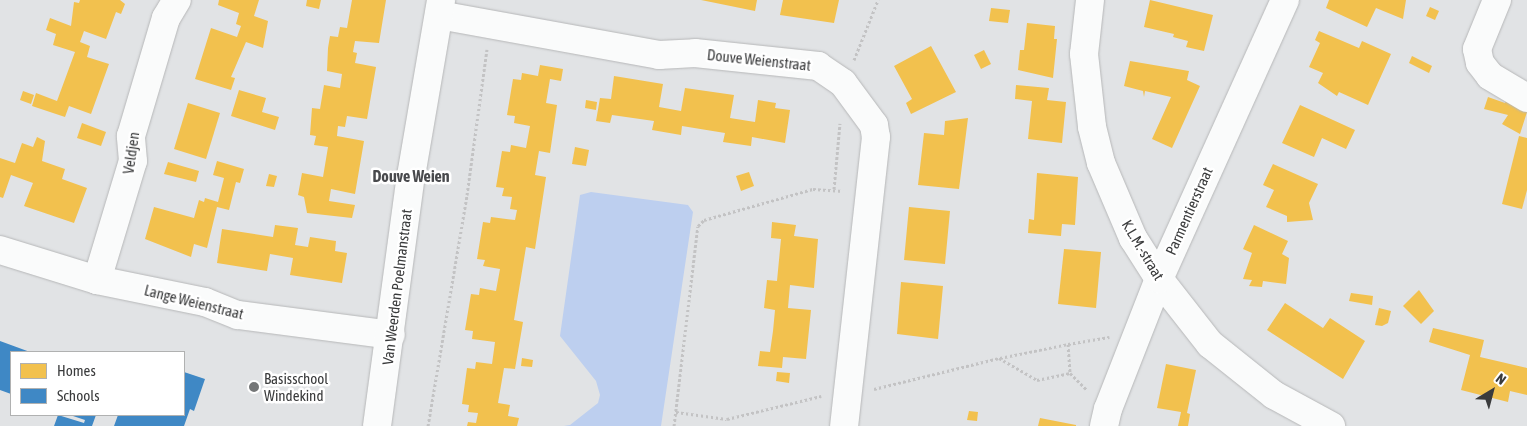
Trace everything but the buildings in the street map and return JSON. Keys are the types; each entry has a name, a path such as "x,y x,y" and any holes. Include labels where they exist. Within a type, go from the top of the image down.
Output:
{"street":[{"name":"Veldjen","path":"97,280 133,161 131,136 166,18 177,0"},
{"name":"K.L.M.-straat","path":"1090,0 1084,54 1092,126 1115,201 1133,238 1159,279 1210,344 1242,372 1274,395 1331,426"},
{"name":"Parmentierstraat","path":"1106,418 1159,279 1285,0"},
{"path":"1497,0 1477,49 1480,63 1490,76 1527,98"},
{"name":"Douve Weienstraat","path":"440,7 490,24 659,56 695,53 818,66 843,83 874,126 876,137 844,426"},
{"name":"Van Weerden Poelmanstraat","path":"377,426 391,335 411,176 440,7"},
{"name":"Lange Weienstraat","path":"0,250 97,280 204,302 238,315 391,335"}],"path":[{"path":"674,426 698,226 704,220 813,189 834,190 843,83 878,0"},
{"path":"428,426 468,195 490,24"},
{"path":"676,412 727,419 814,396 848,396 999,358 1139,331"},
{"path":"1068,344 1070,373 1106,418"},
{"path":"999,358 1037,380 1070,373"}],"shaded area":[{"path":"591,192 688,205 693,212 661,426 564,426 570,425 598,403 600,395 596,381 560,336 580,195"}],"place":[{"name":"Basisschool Windekind","path":"254,387"}],"district":[{"name":"Douve Weien","path":"411,176"}]}
